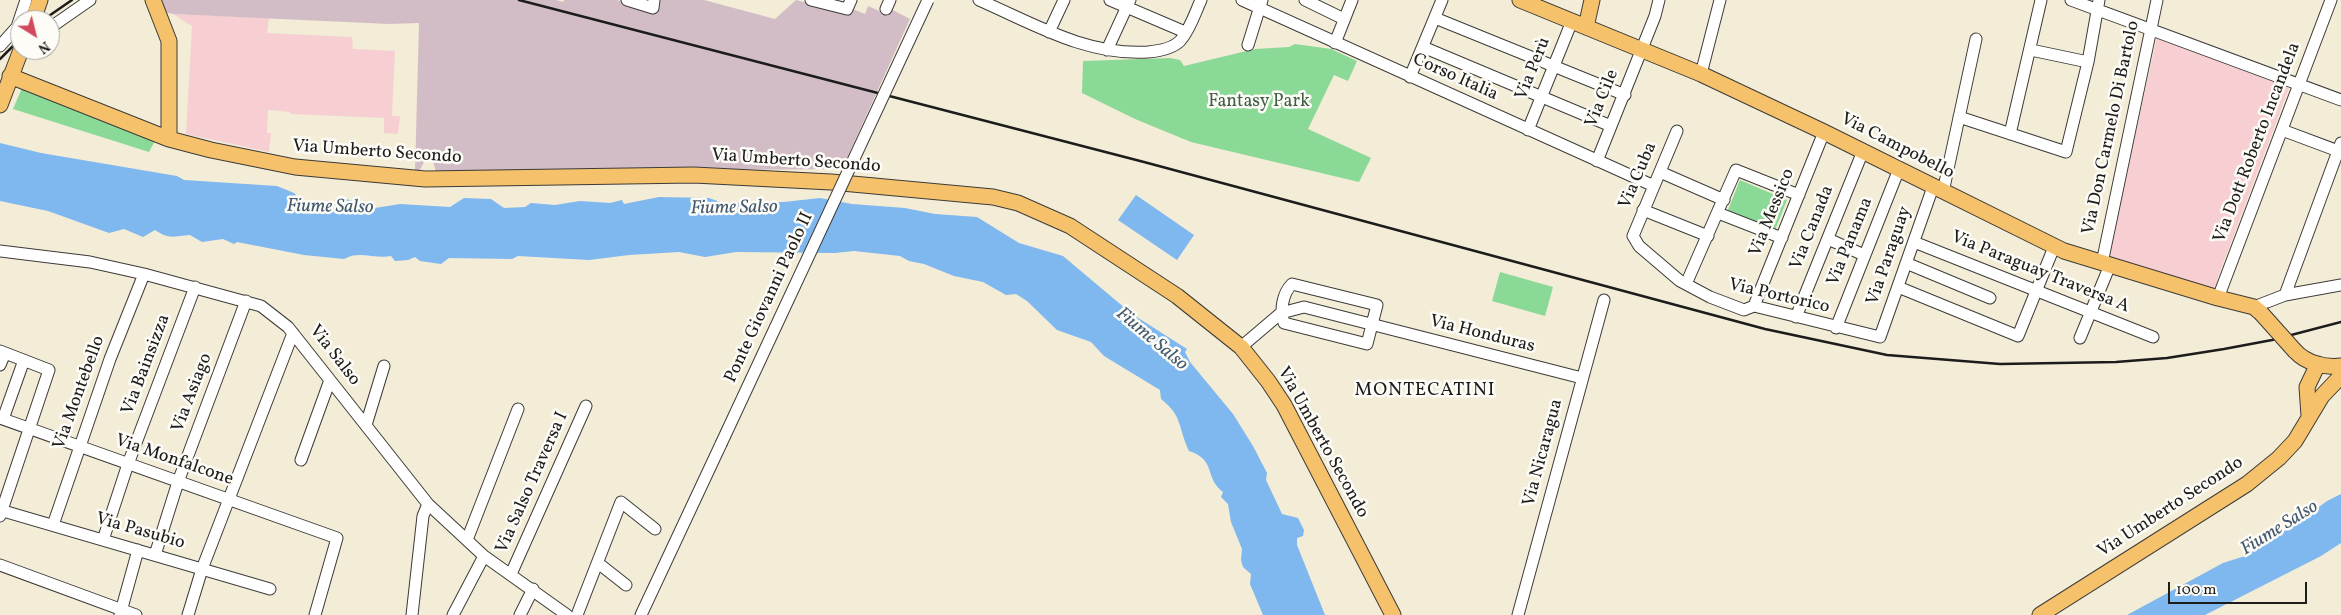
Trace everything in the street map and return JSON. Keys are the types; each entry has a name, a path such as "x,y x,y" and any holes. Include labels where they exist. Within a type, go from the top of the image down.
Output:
{"main road":[{"path":"153,0 169,41 169,139"},
{"name":"Via Campobello","path":"1520,0 1701,74 1824,132 2054,247 2258,310"},
{"path":"1579,24 1592,0"},
{"path":"0,105 17,60"},
{"name":"Via Umberto Secondo","path":"10,76 169,139 211,150 295,167 425,179 694,175 831,182 994,197 1047,214 1070,226 1177,296 1241,347 1284,405 1393,615"},
{"path":"2258,310 2297,353 2318,364 2341,366"},
{"path":"2297,353 2307,387 2309,417"},
{"path":"2307,387 2318,364"},
{"path":"2318,364 2324,382 2322,396"},
{"name":"Via Umberto Secondo","path":"2040,615 2246,484 2280,458 2295,441 2322,396 2341,376"}],"street":[{"path":"0,46 17,27 26,0"},
{"path":"60,21 90,0"},
{"path":"627,0 654,4"},
{"path":"812,0 849,5"},
{"name":"Ponte Giovanni Paolo II","path":"640,614 928,0"},
{"path":"979,0 994,3 1048,32 1089,47 1131,53 1159,51 1180,41 1201,0"},
{"path":"1048,32 1064,0"},
{"path":"1110,0 1128,4 1186,32"},
{"name":"Corso Italia","path":"1242,0 1261,4 1335,42 1410,77 1654,186"},
{"path":"1305,0 1344,19"},
{"path":"1335,42 1352,0"},
{"path":"1410,77 1442,0"},
{"name":"Via Cile","path":"1597,161 1625,95 1655,16 1659,0"},
{"path":"1701,74 1720,0"},
{"path":"2010,134 2031,50 2041,0"},
{"path":"2072,0 2098,5 2151,30 2341,100"},
{"name":"Via Don Carmelo Di Bartolo","path":"2080,338 2091,312 2106,264 2157,0"},
{"name":"Via Dott Roberto Incandela","path":"2218,298 2330,0"},
{"path":"1107,50 1128,4"},
{"path":"1248,45 1261,4"},
{"path":"1959,117 2066,152 2088,62 2098,5"},
{"path":"1435,18 1625,95"},
{"name":"Via Perù","path":"1528,130 1555,66 1579,24"},
{"name":"Via Paraguay","path":"1880,337 1914,242 1938,189 1959,117 1976,39"},
{"path":"1423,47 1611,126"},
{"path":"2031,50 2088,62"},
{"name":"Via Cuba","path":"1633,236 1676,130"},
{"path":"2282,130 2340,149 2285,295"},
{"name":"Via Messico","path":"1754,306 1824,132"},
{"name":"Via Canada","path":"1796,317 1863,152"},
{"name":"Via Panama","path":"1836,328 1899,169"},
{"path":"1686,284 1736,170 1799,195"},
{"path":"1660,172 1724,200"},
{"path":"1643,210 1708,236"},
{"path":"1718,213 1782,238"},
{"name":"Via Portorico","path":"1633,236 1639,246 1680,281 1710,297 1744,310 1754,306 1836,328 1880,337"},
{"path":"1828,239 1864,255"},
{"name":"Via Paraguay Traversa A","path":"1914,242 2153,336"},
{"path":"1898,287 2018,336 2054,247"},
{"name":"Via Salso","path":"0,251 90,262 195,287 261,306 293,332 428,504 484,556 567,615"},
{"path":"1906,263 1990,298"},
{"name":"Via Montebello","path":"53,525 110,359 144,274"},
{"path":"1292,284 1377,305 1373,325 1368,344 1284,324 1281,313 1287,289 1292,284"},
{"path":"2258,310 2285,295 2341,285"},
{"name":"Via Bainsizza","path":"103,540 128,464 195,287"},
{"name":"Via Nicaragua","path":"1518,615 1604,300"},
{"name":"Via Asiago","path":"155,555 178,482 246,301"},
{"name":"Via Honduras","path":"1241,347 1281,313 1304,307 1582,378"},
{"path":"188,615 202,569 293,332"},
{"path":"0,365 2,352 49,370 1,512"},
{"path":"2,418 24,360"},
{"path":"366,425 384,366"},
{"path":"301,460 330,380"},
{"name":"Via Salso Traversa I","path":"511,574 586,406"},
{"path":"467,540 518,409"},
{"name":"Via Monfalcone","path":"2,418 337,538 315,615"},
{"path":"577,615 621,502 655,529"},
{"path":"412,615 423,516 428,504"},
{"name":"Via Pasubio","path":"1,512 53,525 270,589"},
{"path":"120,612 138,550"},
{"path":"454,615 484,556"},
{"path":"598,563 626,585"},
{"path":"0,565 120,612 136,615"},
{"path":"520,615 533,589"}],"shaded area":[{"path":"160,0 556,0 563,2 564,0 617,0 655,10 659,0 704,0 775,19 796,0 851,14 853,9 865,14 868,6 886,14 889,8 910,19 842,169 436,172 433,161 424,162 419,172 415,172 419,23 389,24 173,14 164,12"},
{"path":"173,14 269,18 267,33 352,37 353,49 395,51 392,116 400,116 398,134 384,133 384,118 290,114 290,112 268,110 267,133 271,133 269,152 186,134 192,26"},
{"path":"2157,37 2289,88 2218,277 2215,295 2108,258"}],"green space":[{"name":"Fantasy Park","path":"1295,44 1331,49 1357,61 1348,81 1334,75 1308,129 1371,158 1359,182 1191,142 1135,119 1082,93 1083,61 1170,58 1180,60 1184,66 1255,49 1289,47"},
{"path":"22,88 155,141 149,152 13,109"},
{"path":"1740,180 1787,200 1775,230 1728,210"},
{"path":"1500,272 1553,287 1545,316 1492,301"}],"water":[{"name":"Fiume Salso","path":"0,143 41,153 177,176 184,180 277,186 294,193 304,203 332,207 343,198 375,208 400,204 450,207 464,198 491,199 504,208 525,207 531,203 555,205 580,201 610,203 622,200 624,204 659,197 709,198 723,203 784,202 820,198 852,204 905,208 935,214 977,217 1019,243 1063,256 1132,314 1187,349 1185,352 1190,362 1233,414 1253,446 1267,473 1266,480 1282,514 1298,518 1304,530 1303,536 1297,538 1297,545 1325,615 1263,615 1250,584 1251,574 1243,567 1241,560 1242,549 1231,522 1228,504 1221,497 1223,492 1217,487 1203,459 1189,451 1177,417 1161,399 1160,390 1104,356 1091,342 1057,330 1027,301 1016,294 1006,295 983,282 954,276 924,264 909,261 900,256 854,251 835,253 736,252 705,257 679,252 589,260 518,256 512,259 449,258 441,264 420,261 415,257 408,260 395,261 391,256 355,255 344,259 304,255 237,242 234,244 223,239 202,242 190,235 168,236 155,230 143,237 124,229 109,233 48,211 0,201"},
{"path":"1136,195 1194,235 1177,260 1118,220"},
{"path":"2341,494 2341,543 2321,556 2205,615 2127,615 2223,563 2245,556 2300,521 2327,501"}],"railway":[{"path":"58,10 72,0"},
{"path":"519,0 1144,162 1765,329 1887,355 2000,364 2116,362 2167,358 2224,349 2272,340 2341,322"},
{"path":"0,59 10,49"}],"district":[{"name":"MONTECATINI","path":"1425,392"}]}
